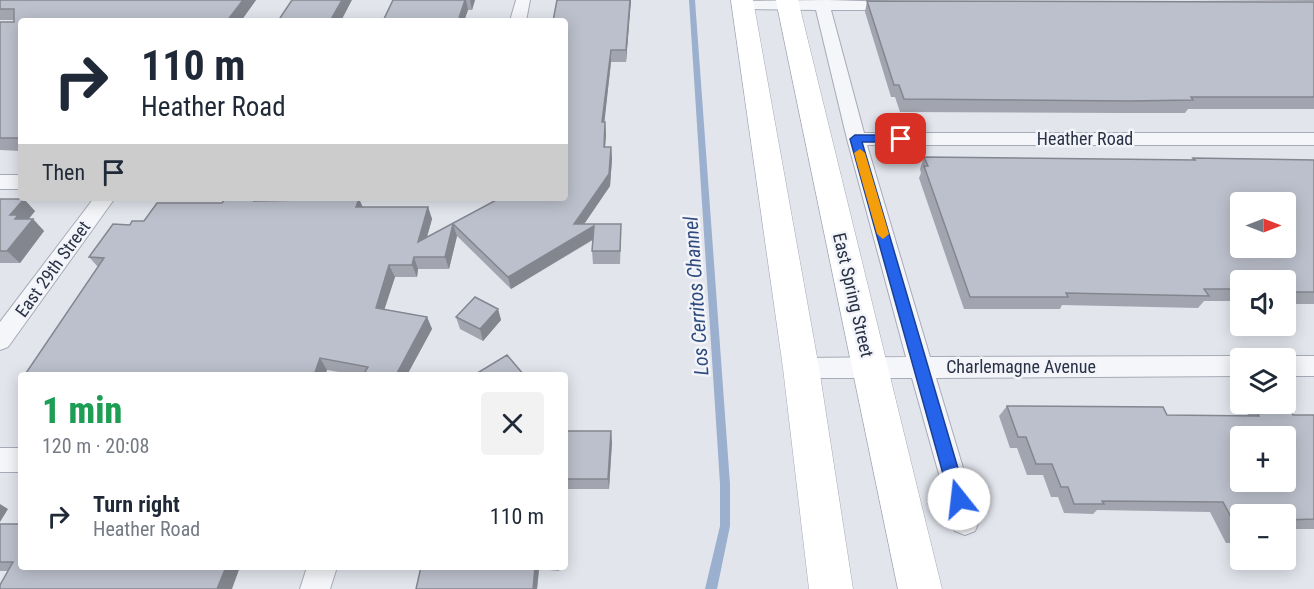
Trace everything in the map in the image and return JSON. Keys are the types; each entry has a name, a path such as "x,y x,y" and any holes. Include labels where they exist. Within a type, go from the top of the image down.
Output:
{"main road":[{"path":"743,3 801,368 831,589"},
{"name":"East Spring Street","path":"788,3 920,589"}],"street":[{"path":"519,18 523,0"},
{"path":"743,3 906,6"},
{"path":"821,3 855,139 965,521"},
{"name":"Heather Road","path":"855,139 1314,139"},
{"path":"0,182 18,182"},
{"name":"East 29th Street","path":"0,340 103,201"},
{"name":"Charlemagne Avenue","path":"801,368 1230,366"},
{"path":"1296,366 1314,366"},
{"path":"0,460 18,460"},
{"path":"315,589 321,570"}],"building":[{"path":"0,0 243,0 229,18 18,18 18,138 0,138 0,22 14,22 14,9 0,9"},
{"path":"292,0 342,0 332,18 280,18"},
{"path":"393,0 465,0 459,18 384,18"},
{"path":"557,0 630,0 626,50 611,50 602,122 605,122 604,147 611,147 609,174 574,224 621,224 620,251 592,251 594,226 508,277 453,224 445,257 414,257 412,265 389,265 376,308 427,317 398,372 365,372 368,367 320,358 315,372 27,372 104,258 89,257 113,224 130,225 132,221 144,221 157,203 358,201 356,207 428,207 418,242 494,201 568,201 568,18 554,18"},
{"path":"867,1 1314,2 1314,97 1191,97 1193,100 1129,101 904,99 899,85 894,85"},
{"path":"924,157 1314,160 1314,292 1296,292 1296,270 1230,270 1230,289 1204,289 1209,296 1066,293 1068,297 970,297 924,166 928,166"},
{"path":"0,199 18,199 18,201 22,201 10,215 18,215 15,219 33,219 7,251 0,251"},
{"path":"475,297 498,309 480,329 456,317"},
{"path":"507,355 521,372 479,372"},
{"path":"1007,406 1163,407 1167,415 1314,415 1314,519 1296,520 1296,504 1230,504 1230,515 1223,502 1102,501 1104,504 1074,504 1068,487 1061,487 1052,464 1036,464 1026,437 1018,437"},
{"path":"568,431 611,431 608,479 568,479"},
{"path":"0,524 18,524 18,570 225,570 217,589 0,589 13,562 0,562"},
{"path":"420,570 535,570 533,589 416,589"}],"waterway":[{"name":"Los Cerritos Channel","path":"692,0 725,484 725,526 711,589"}],"slow traffic":[{"path":"860,153 883,234"}],"route":[{"path":"901,139 855,139 959,499"}]}
